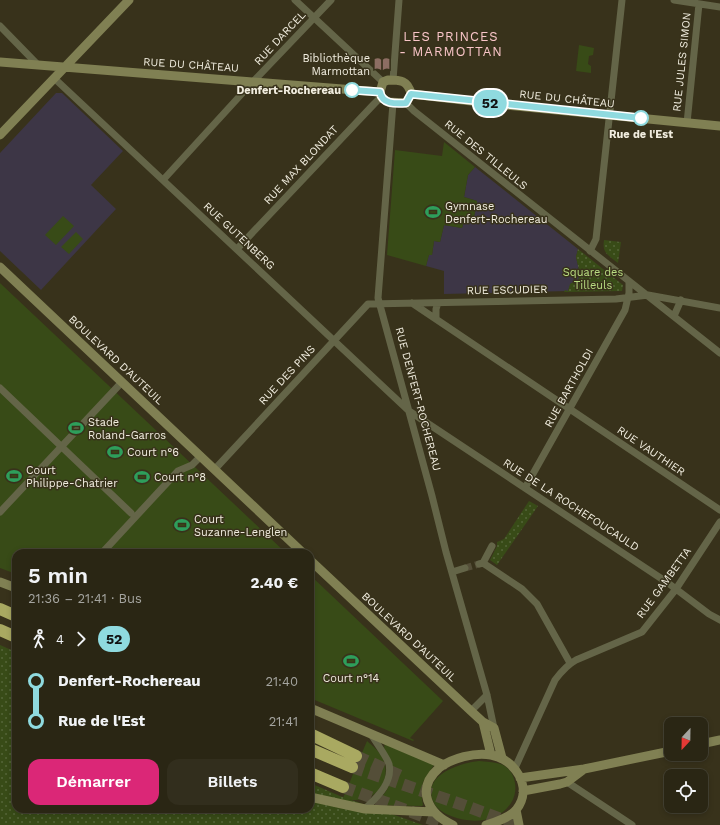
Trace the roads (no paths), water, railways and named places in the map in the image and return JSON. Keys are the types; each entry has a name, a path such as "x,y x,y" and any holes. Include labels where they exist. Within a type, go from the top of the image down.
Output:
{"highway":[{"path":"0,609 12,614"},
{"path":"0,630 12,635"},
{"path":"314,736 354,761 314,750"},
{"path":"314,775 343,787"}],"main road":[{"path":"0,135 128,0"},
{"name":"RUE DU CHÂTEAU","path":"0,62 66,66 253,82 380,95"},
{"path":"393,80 402,81 410,87 411,94 406,103 393,103 384,100 380,95 383,82 393,80"},
{"name":"RUE DU CHÂTEAU","path":"411,94 720,126"},
{"name":"BOULEVARD D'AUTEUIL","path":"0,267 299,549"},
{"name":"BOULEVARD D'AUTEUIL","path":"314,564 483,722 494,728"},
{"path":"0,582 12,586"},
{"path":"314,710 444,765"},
{"path":"483,722 491,755"},
{"name":"RUE DENFERT-ROCHEREAU","path":"494,728 502,758"},
{"path":"708,743 720,740"},
{"path":"520,778 584,769 664,752"},
{"path":"453,825 443,820 434,812 428,801 426,790 432,775 444,765 472,755 491,755 502,758 515,768 520,778 523,791 521,800 516,810 499,823 486,825"},
{"path":"523,791 567,782 584,769"},
{"path":"314,798 365,809 434,812"},
{"path":"516,810 519,825"}],"street":[{"path":"295,0 383,82"},
{"name":"RUE DARCEL","path":"163,180 331,0"},
{"path":"393,80 399,0"},
{"path":"590,251 596,240 622,0"},
{"path":"674,0 720,7"},
{"name":"RUE JULES SIMON","path":"687,123 699,4"},
{"path":"0,26 38,64"},
{"name":"RUE GUTENBERG","path":"54,78 409,411"},
{"name":"RUE MAX BLONDAT","path":"237,250 380,95"},
{"name":"RUE DENFERT-ROCHEREAU","path":"393,103 378,288 380,304 452,572 487,695 494,728"},
{"name":"RUE DES TILLEULS","path":"406,103 414,111 720,353"},
{"path":"629,282 629,297"},
{"name":"RUE ESCUDIER","path":"380,304 616,299 648,295 720,308"},
{"name":"RUE BARTHOLDI","path":"525,488 625,310 629,297"},
{"path":"674,316 681,300"},
{"path":"436,318 438,302"},
{"name":"RUE VAUTHIER","path":"412,303 720,510"},
{"name":"RUE DES PINS","path":"215,469 368,304 380,304"},
{"path":"0,512 122,382"},
{"path":"0,388 131,513"},
{"name":"RUE DE LA ROCHEFOUCAULD","path":"409,411 720,620"},
{"path":"106,549 178,471 192,465 201,456"},
{"name":"RUE GAMBETTA","path":"515,768 555,680 570,663 642,632 676,589 720,522"},
{"path":"492,546 481,564 522,589 537,604 570,663"},
{"path":"452,572 465,568"},
{"path":"471,711 487,695"},
{"path":"365,809 383,790 388,778 388,763 371,734"},
{"path":"567,782 632,825"}],"tunnel":[{"path":"465,568 479,564"},
{"path":"356,756 401,776"},
{"path":"352,767 517,825"},
{"path":"343,787 447,825"}],"place":[{"name":"Bibliothèque Marmottan","path":"382,64"},
{"name":"Denfert-Rochereau","path":"352,90"},
{"name":"Rue de l'Est","path":"641,118"},
{"name":"Gymnase Denfert-Rochereau","path":"433,212"},
{"name":"Stade Roland-Garros","path":"76,428"},
{"name":"Court n°6","path":"115,452"},
{"name":"Court Philippe-Chatrier","path":"14,476"},
{"name":"Court n°8","path":"142,477"},
{"name":"Court Suzanne-Lenglen","path":"182,525"},
{"name":"Court n°14","path":"351,661"}],"district":[{"name":"LES PRINCES - MARMOTTAN","path":"451,44"}],"park label":[{"name":"Square des Tilleuls","path":"593,278"}]}
